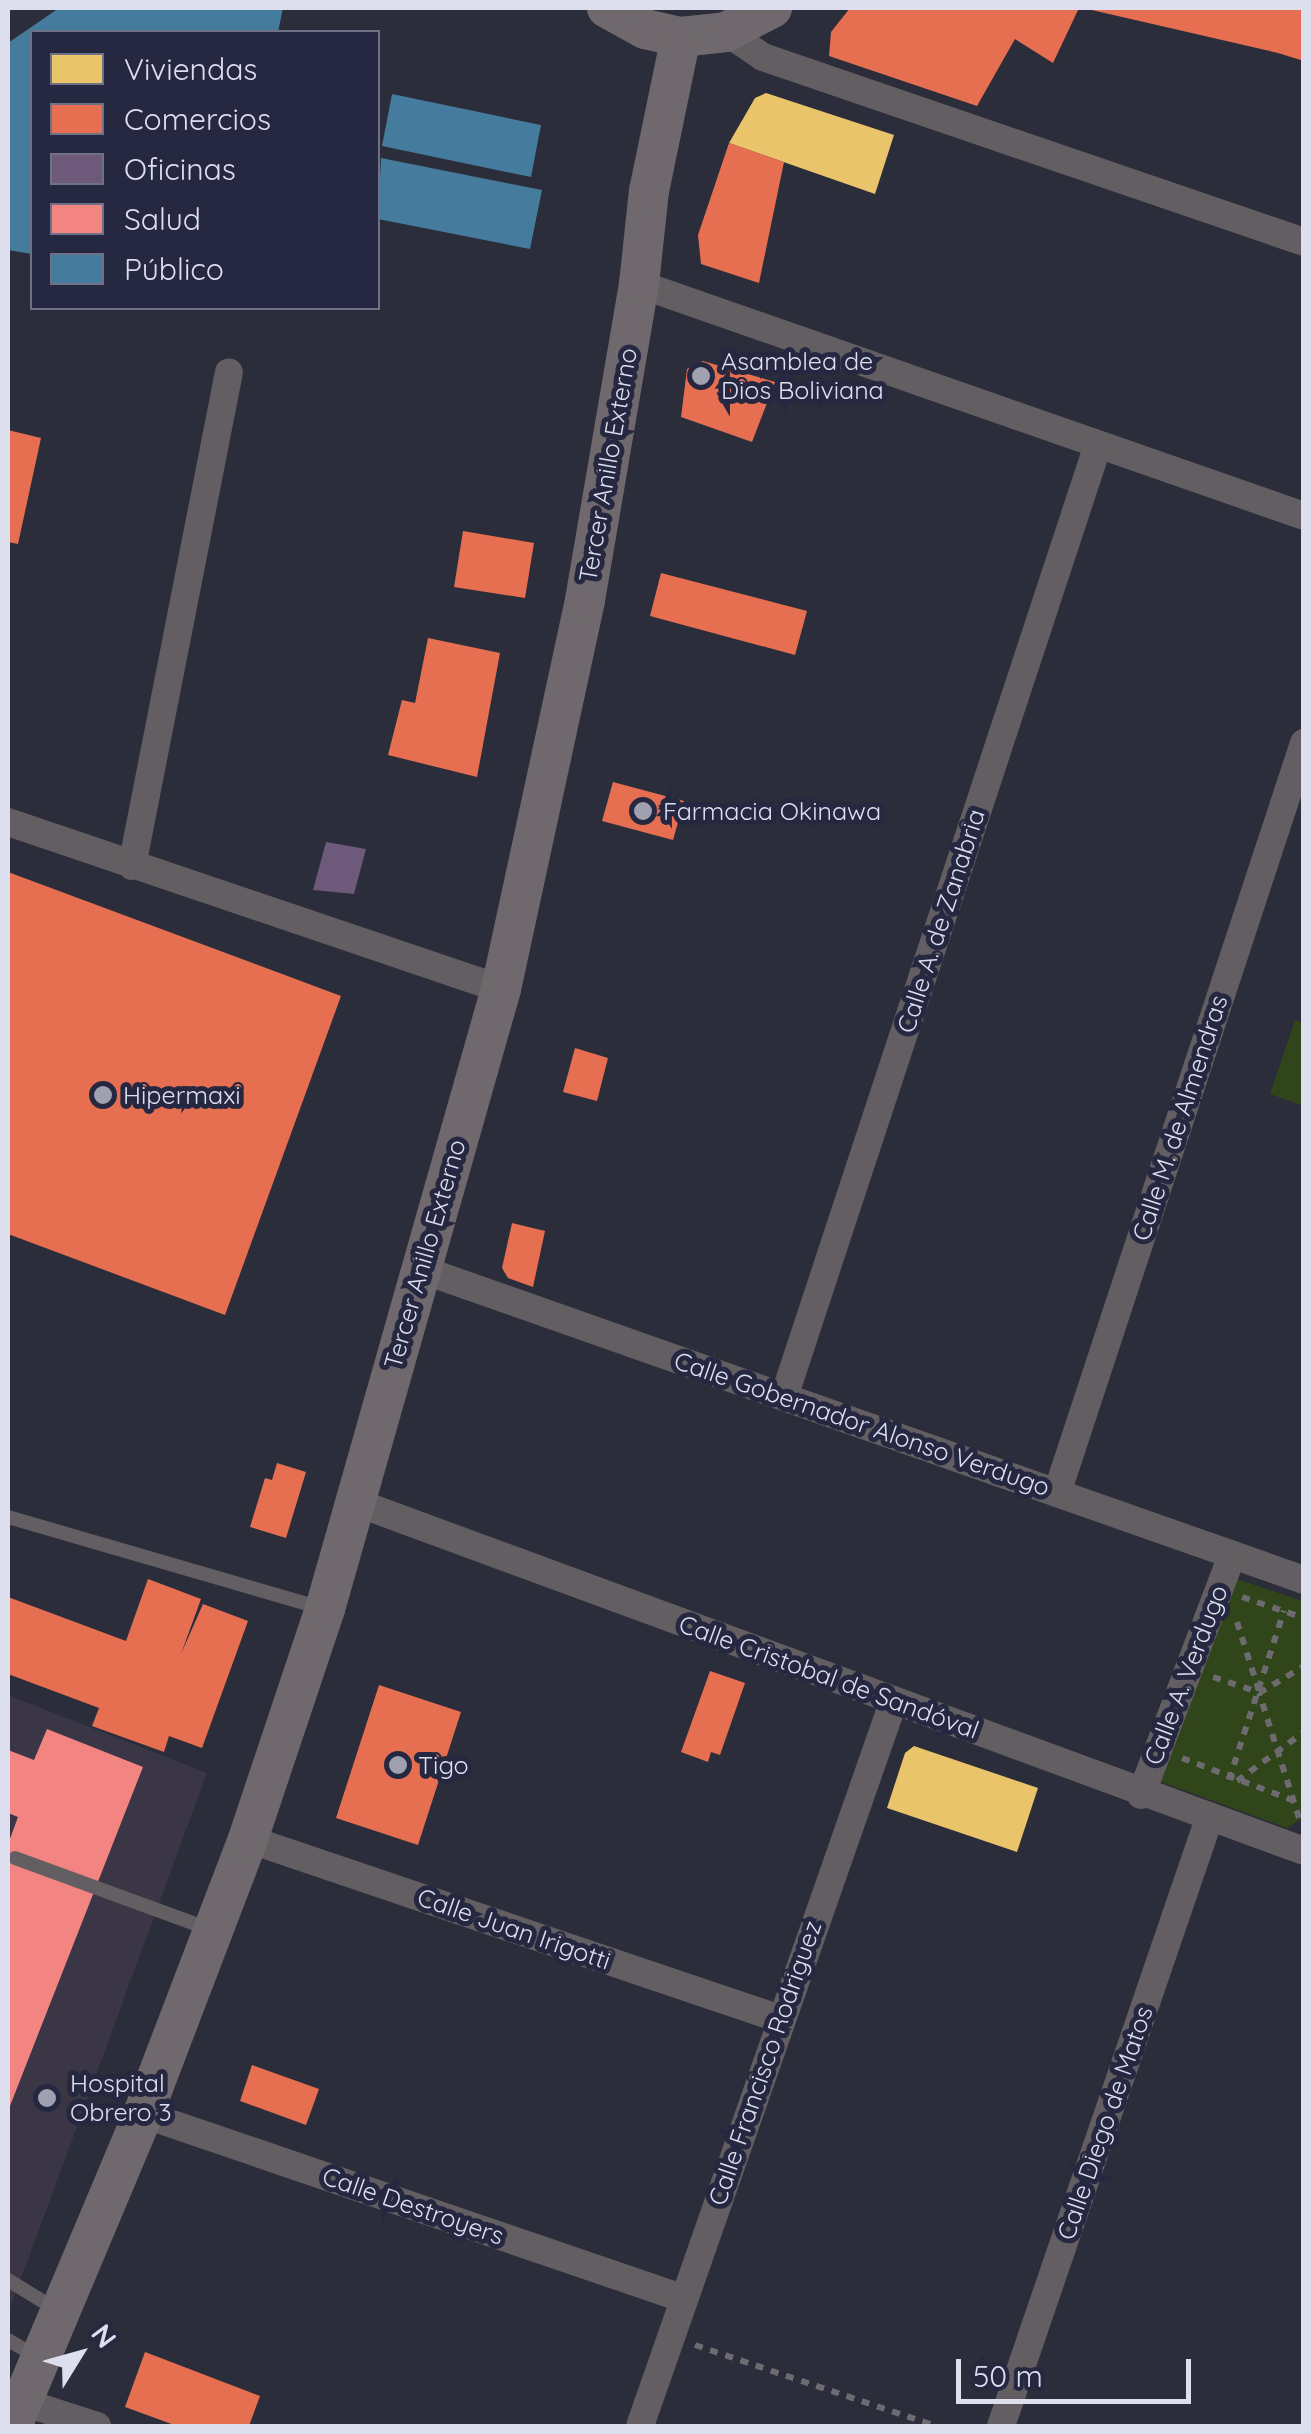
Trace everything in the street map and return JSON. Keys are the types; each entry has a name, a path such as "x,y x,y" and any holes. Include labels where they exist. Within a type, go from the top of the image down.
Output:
{"street":[{"path":"607,8 645,29 680,37 726,32 772,8"},
{"path":"726,32 763,56 1304,242"},
{"name":"Tercer Anillo Externo","path":"23,2380 62,2313 248,1839 356,1502 501,989 585,600 639,284 649,191 680,37"},
{"path":"639,284 1304,516"},
{"path":"132,866 228,372"},
{"name":"Calle A. de Zanabria","path":"784,1397 1098,445"},
{"name":"Calle M. de Almendras","path":"1057,1493 1304,743"},
{"path":"8,822 501,989"},
{"name":"Calle Gobernador Alonso Verdugo","path":"420,1269 1304,1580"},
{"name":"Calle Cristobal de Sandóval","path":"356,1502 1209,1820 1303,1849"},
{"name":"Calle A. Verdugo","path":"1140,1794 1232,1555"},
{"name":"Calle Francisco Rodriguez","path":"640,2426 894,1700"},
{"name":"Calle Diego de Matos","path":"1001,2426 1209,1820"},
{"name":"Calle Juan Irigotti","path":"248,1839 780,2019"},
{"name":"Calle Destroyers","path":"143,2114 682,2298"},
{"path":"23,2380 97,2426"}],"lane":[{"path":"8,1517 324,1609"},
{"path":"15,1858 213,1930"},
{"path":"8,2280 62,2313"}],"path":[{"path":"1297,1802 1259,1693 1233,1599 1304,1618"},
{"path":"1232,1781 1284,1611"},
{"path":"1259,1693 1304,1666"},
{"path":"1204,1674 1259,1693"},
{"path":"1232,1781 1304,1732"},
{"path":"1181,1757 1232,1781 1297,1802"},
{"path":"1297,1802 1304,1795"},
{"path":"670,2336 935,2426"}],"shaded area":[{"name":"Hospital Obrero 3","path":"8,1695 207,1773 8,2314"}],"green space":[{"path":"1295,1020 1303,1023 1303,1106 1270,1094"},
{"path":"1234,1578 1303,1601 1303,1818 1287,1828 1156,1780"}],"building: Viviendas":[{"path":"766,93 894,135 875,194 729,143 755,98"},
{"path":"914,1746 1038,1788 1017,1852 887,1808 905,1753"}],"building: Comercios":[{"path":"850,8 1079,8 1053,63 1015,39 977,106 829,56 831,32"},
{"path":"1083,8 1304,8 1304,61 1278,53"},
{"path":"729,143 784,162 759,283 701,264 698,235"},
{"path":"703,361 775,382 752,442 681,417 687,369"},
{"path":"8,430 41,438 18,544 8,542"},
{"path":"463,531 534,543 525,598 454,587"},
{"path":"661,573 807,611 795,655 650,616"},
{"path":"428,638 500,653 477,777 388,755 402,700 415,703"},
{"name":"Farmacia Okinawa","path":"613,782 684,801 673,840 602,821"},
{"path":"8,872 341,996 225,1315 8,1234"},
{"path":"575,1048 608,1058 597,1101 563,1092"},
{"path":"512,1223 545,1231 533,1287 508,1278 502,1268"},
{"path":"277,1463 306,1472 286,1538 250,1527 265,1478 272,1480"},
{"path":"148,1579 201,1599 181,1654 203,1604 248,1621 202,1748 169,1736 164,1752 92,1726 99,1708 8,1674 8,1597 126,1641"},
{"path":"710,1671 745,1683 720,1755 711,1752 708,1762 681,1752"},
{"name":"Tigo","path":"379,1685 461,1712 418,1845 336,1818"},
{"path":"252,2065 319,2089 306,2125 240,2101"},
{"path":"145,2352 260,2396 249,2426 177,2426 125,2407"}],"building: Oficinas":[{"path":"326,842 366,849 354,894 313,890"}],"building: Salud":[{"path":"47,1729 143,1767 8,2111 8,1844 18,1817 8,1813 8,1750 34,1760"}],"building: Público":[{"path":"59,8 283,8 278,30 30,30 30,254 8,250 8,43"},
{"path":"392,94 541,125 531,177 382,146"},
{"path":"381,158 542,190 530,249 380,219"}],"place":[{"name":"Asamblea de Dios Boliviana","path":"701,376"},
{"name":"Farmacia Okinawa","path":"643,811"},
{"name":"Hipermaxi","path":"103,1095"},
{"name":"Tigo","path":"398,1765"},
{"name":"Hospital Obrero 3","path":"47,2098"}]}
